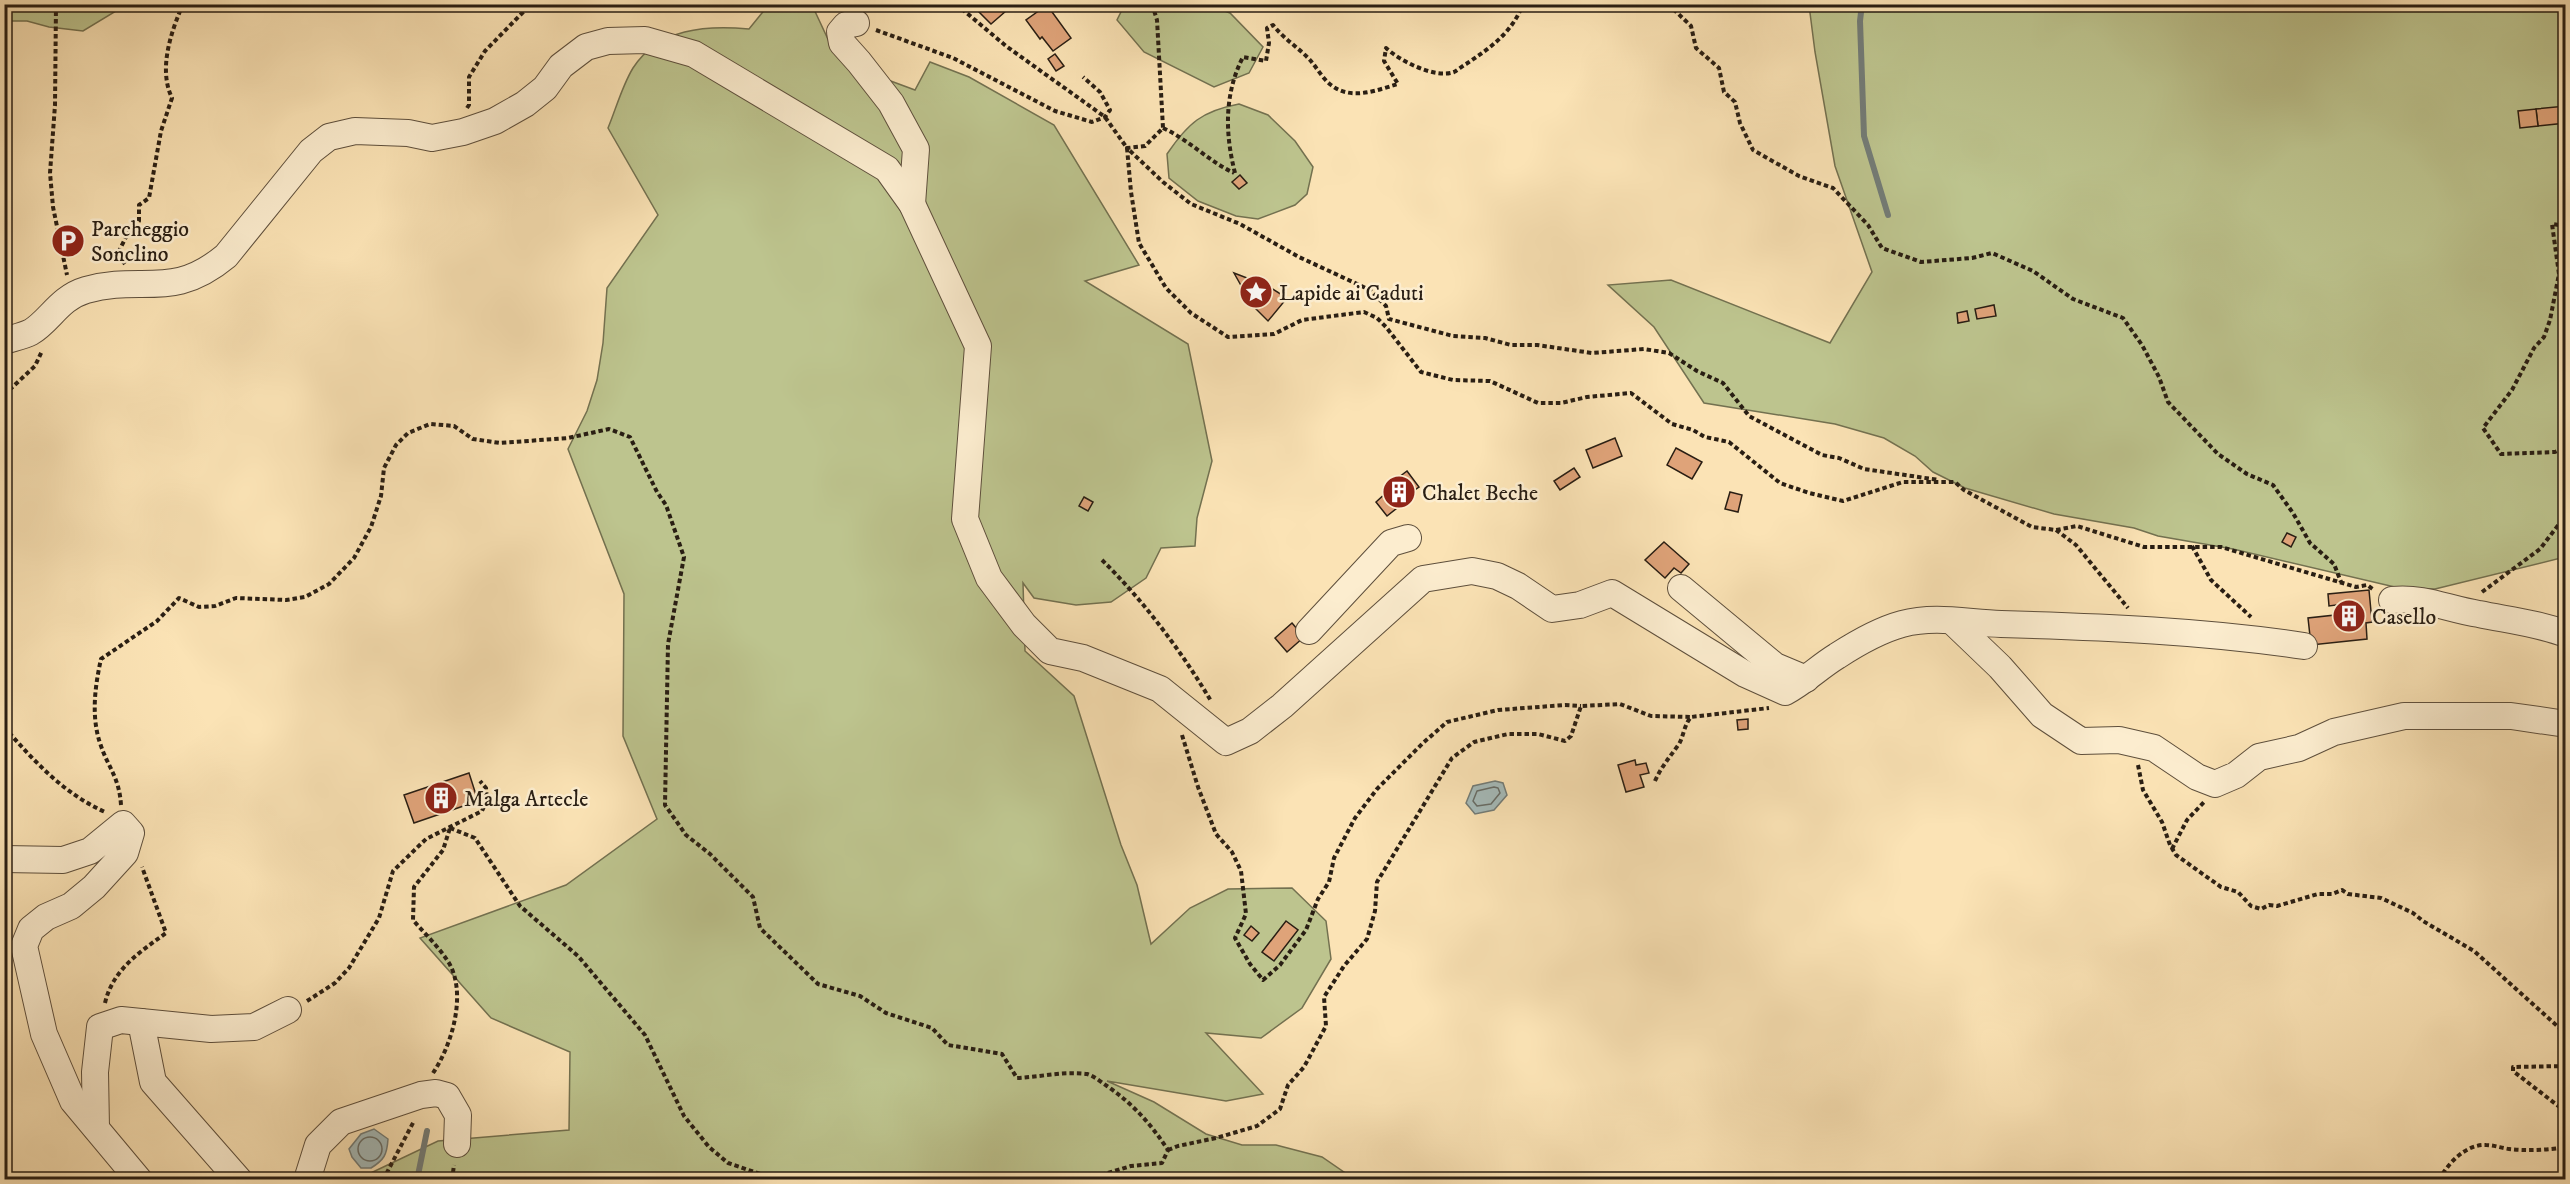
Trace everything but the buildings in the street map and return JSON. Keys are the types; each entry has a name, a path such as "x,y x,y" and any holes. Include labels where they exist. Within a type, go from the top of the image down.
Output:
{"street":[{"path":"856,23 846,25 840,32 842,43 891,103 916,149 912,204"},
{"path":"4,341 32,331 72,296 106,286 157,285 191,279 210,270 226,256 312,151 329,137 355,131 408,133 432,138 495,121 525,104 545,88 561,66 586,47 608,41 645,40 694,54 887,169 912,204 978,346 965,519 989,578 1024,625 1050,651 1083,658 1160,689 1226,742 1250,732 1282,706 1423,579 1472,571 1497,576 1518,586 1552,609 1580,605 1612,593 1745,674 1785,692 1837,656 1875,634 1902,624 1929,618 1952,621 2132,628 2304,646"},
{"path":"1309,630 1391,543 1408,538"},
{"path":"1681,588 1799,684"},
{"path":"2392,600 2408,598 2455,607 2475,614 2545,626 2565,634"},
{"path":"1952,621 2000,667 2042,715 2081,741 2119,740 2154,748 2198,777 2215,784 2236,775 2259,757 2298,748 2334,732 2404,716 2511,716 2565,724"},
{"path":"4,859 63,860 90,851 127,829"},
{"path":"127,829 125,853 101,880 71,906 46,917 31,929 24,946 44,1034 73,1101 139,1179"},
{"path":"96,1128 95,1072 100,1027 121,1020 211,1029 254,1027 288,1011"},
{"path":"141,1022 153,1082 239,1179"},
{"path":"307,1179 318,1145 341,1122 421,1095 436,1093 447,1096 458,1115 457,1144"}],"path":[{"path":"56,4 55,105 50,173 53,207 72,296"},
{"path":"157,285 124,264 117,255 129,231 139,221 139,205 149,198 159,140 172,98 166,85 172,28 183,4"},
{"path":"444,136 469,105 469,77 485,51 531,4"},
{"path":"956,4 1006,46 1105,117 1127,148 1163,182 1191,204 1240,224 1299,257 1370,290 1386,306 1389,319 1453,336 1485,338 1510,345 1537,345 1592,353 1644,349 1669,353 1697,371 1723,383 1749,416 1822,455 1839,458 1864,469 1955,482 1964,490 2032,527 2056,530 2077,526 2144,547 2221,547 2356,587"},
{"path":"1127,148 1144,146 1163,128 1157,20 1152,4"},
{"path":"1163,128 1182,136 1193,147 1235,173 1227,139 1229,94 1233,76 1243,57 1266,61 1269,43 1267,28 1273,25 1286,41 1308,58 1330,85 1343,93 1361,93 1398,84 1384,61 1386,48 1393,55 1420,70 1453,72 1480,55 1507,33 1523,4"},
{"path":"1668,4 1691,26 1696,48 1719,68 1724,92 1735,102 1740,123 1753,150 1798,176 1833,188 1868,225 1882,248 1922,262 1972,258 1992,253 2033,271 2073,299 2123,318 2151,361 2168,402 2218,454 2247,474 2273,485 2293,513 2310,543 2334,564 2342,583"},
{"path":"856,23 952,58 1055,111 1092,122 1105,117 1110,110 1100,92 1083,77"},
{"path":"1127,148 1139,243 1166,288 1191,313 1228,337 1274,334 1302,320 1364,312 1377,318 1386,327 1420,372 1453,380 1491,381 1538,403 1561,403 1587,397 1631,393 1672,424 1693,430 1705,437 1729,442 1780,483 1809,493 1844,501 1903,482 1955,482"},
{"path":"2565,226 2552,224 2559,274 2550,320 2544,337 2534,348 2511,390 2483,428 2501,454 2555,452 2565,447"},
{"path":"4,395 35,366 47,338 47,316"},
{"path":"100,1027 106,998 119,971 129,960 166,933 127,829 120,785 100,743 95,715 96,684 101,659 157,621 179,598 199,607 214,606 236,598 286,600 305,597 329,584 354,558 371,527 381,496 384,468 396,445 408,433 430,424 438,424 454,426 473,439 500,443 568,438 609,429 630,437 657,492 666,505 684,558 668,644 664,769 665,805 686,835 710,854 753,897 760,928 818,984 860,996 886,1013 932,1028 948,1045 1002,1054 1017,1078 1033,1077 1043,1073 1089,1075 1127,1100 1154,1128 1168,1150"},
{"path":"2455,607 2482,592 2540,549 2565,515"},
{"path":"2056,530 2076,545 2116,595 2133,612"},
{"path":"2192,546 2211,580 2253,618"},
{"path":"1102,560 1172,643 1193,670 1213,702 1199,699 1176,703"},
{"path":"1180,728 1198,787 1216,834 1232,852 1241,872 1246,914 1235,938 1250,964 1263,980 1280,965 1306,930 1318,898 1329,882 1334,858 1354,818 1377,789 1447,722 1498,710 1565,705 1620,704 1651,716 1690,717 1766,710 1776,706 1799,684"},
{"path":"1084,1179 1131,1166 1162,1163 1168,1150 1257,1126 1280,1109 1288,1085 1304,1066 1326,1026 1324,997 1344,966 1367,939 1376,910 1377,882 1452,758 1474,742 1508,734 1538,734 1565,741 1571,736 1581,706"},
{"path":"1655,781 1680,741 1690,717"},
{"path":"4,728 34,762 63,788 127,829"},
{"path":"2130,743 2140,771 2143,790 2162,822 2172,849 2176,855 2221,886 2238,892 2251,906 2261,909 2269,905 2277,906 2318,894 2332,894 2342,890 2348,894 2381,898 2413,913 2474,951 2565,1034"},
{"path":"288,1011 319,995 349,968 379,918 393,871 426,838 482,811 487,800 486,789 480,781"},
{"path":"2172,849 2187,820 2213,791 2215,784"},
{"path":"382,1179 415,1117 421,1095 441,1061 451,1031 458,996 450,965 440,950 413,920 414,887 443,850 450,828"},
{"path":"450,828 475,838 520,906 578,956 645,1035 684,1116 709,1147 728,1163 778,1179"},
{"path":"2565,1066 2513,1067 2512,1071 2565,1112"},
{"path":"2439,1179 2458,1156 2474,1145 2487,1144 2521,1149 2565,1147"}],"green space":[{"path":"1125,4 1209,5 1230,13 1263,47 1249,73 1214,87 1144,52 1117,20"},
{"path":"4,5 126,5 83,31 49,27 27,21 5,21"},
{"path":"771,5 812,5 833,50 888,80 915,90 930,62 969,77 1054,125 1139,265 1085,281 1188,344 1212,461 1197,518 1195,546 1161,548 1146,578 1111,602 1076,605 1034,598 1023,583 1025,651 1074,696 1121,845 1137,885 1151,944 1190,908 1228,889 1292,888 1326,921 1331,959 1302,1008 1261,1038 1206,1033 1263,1094 1226,1101 1107,1081 1154,1102 1206,1134 1242,1145 1276,1145 1322,1157 1354,1179 356,1180 438,1141 569,1130 570,1052 491,1018 420,938 566,885 657,819 623,736 624,594 568,449 587,411 597,380 603,343 607,288 658,215 608,128 633,68 656,44 670,37 700,29 749,29"},
{"path":"1809,5 2565,5 2565,557 2435,589 2399,588 2233,549 2054,514 1965,488 1933,472 1915,456 1884,438 1835,424 1704,403 1654,327 1608,285 1671,280 1830,343 1872,272 1835,166"},
{"path":"1239,104 1268,115 1295,141 1313,167 1307,194 1295,205 1258,219 1236,216 1198,201 1169,178 1167,154 1189,126 1215,110"}],"water":[{"path":"1495,781 1503,783 1507,795 1494,810 1475,814 1466,803 1473,786"},
{"path":"374,1129 388,1139 386,1153 382,1160 371,1168 361,1168 349,1149 361,1134"}],"waterway":[{"path":"1862,4 1860,21 1864,136 1888,215"},
{"path":"417,1180 427,1131"}],"place":[{"name":"Parcheggio Sonclino","path":"68,241"},
{"name":"Lapide ai Caduti","path":"1256,292"},
{"name":"Chalet Beche","path":"1399,492"},
{"name":"Casello","path":"2349,616"},
{"name":"Malga Artecle","path":"441,798"}]}
